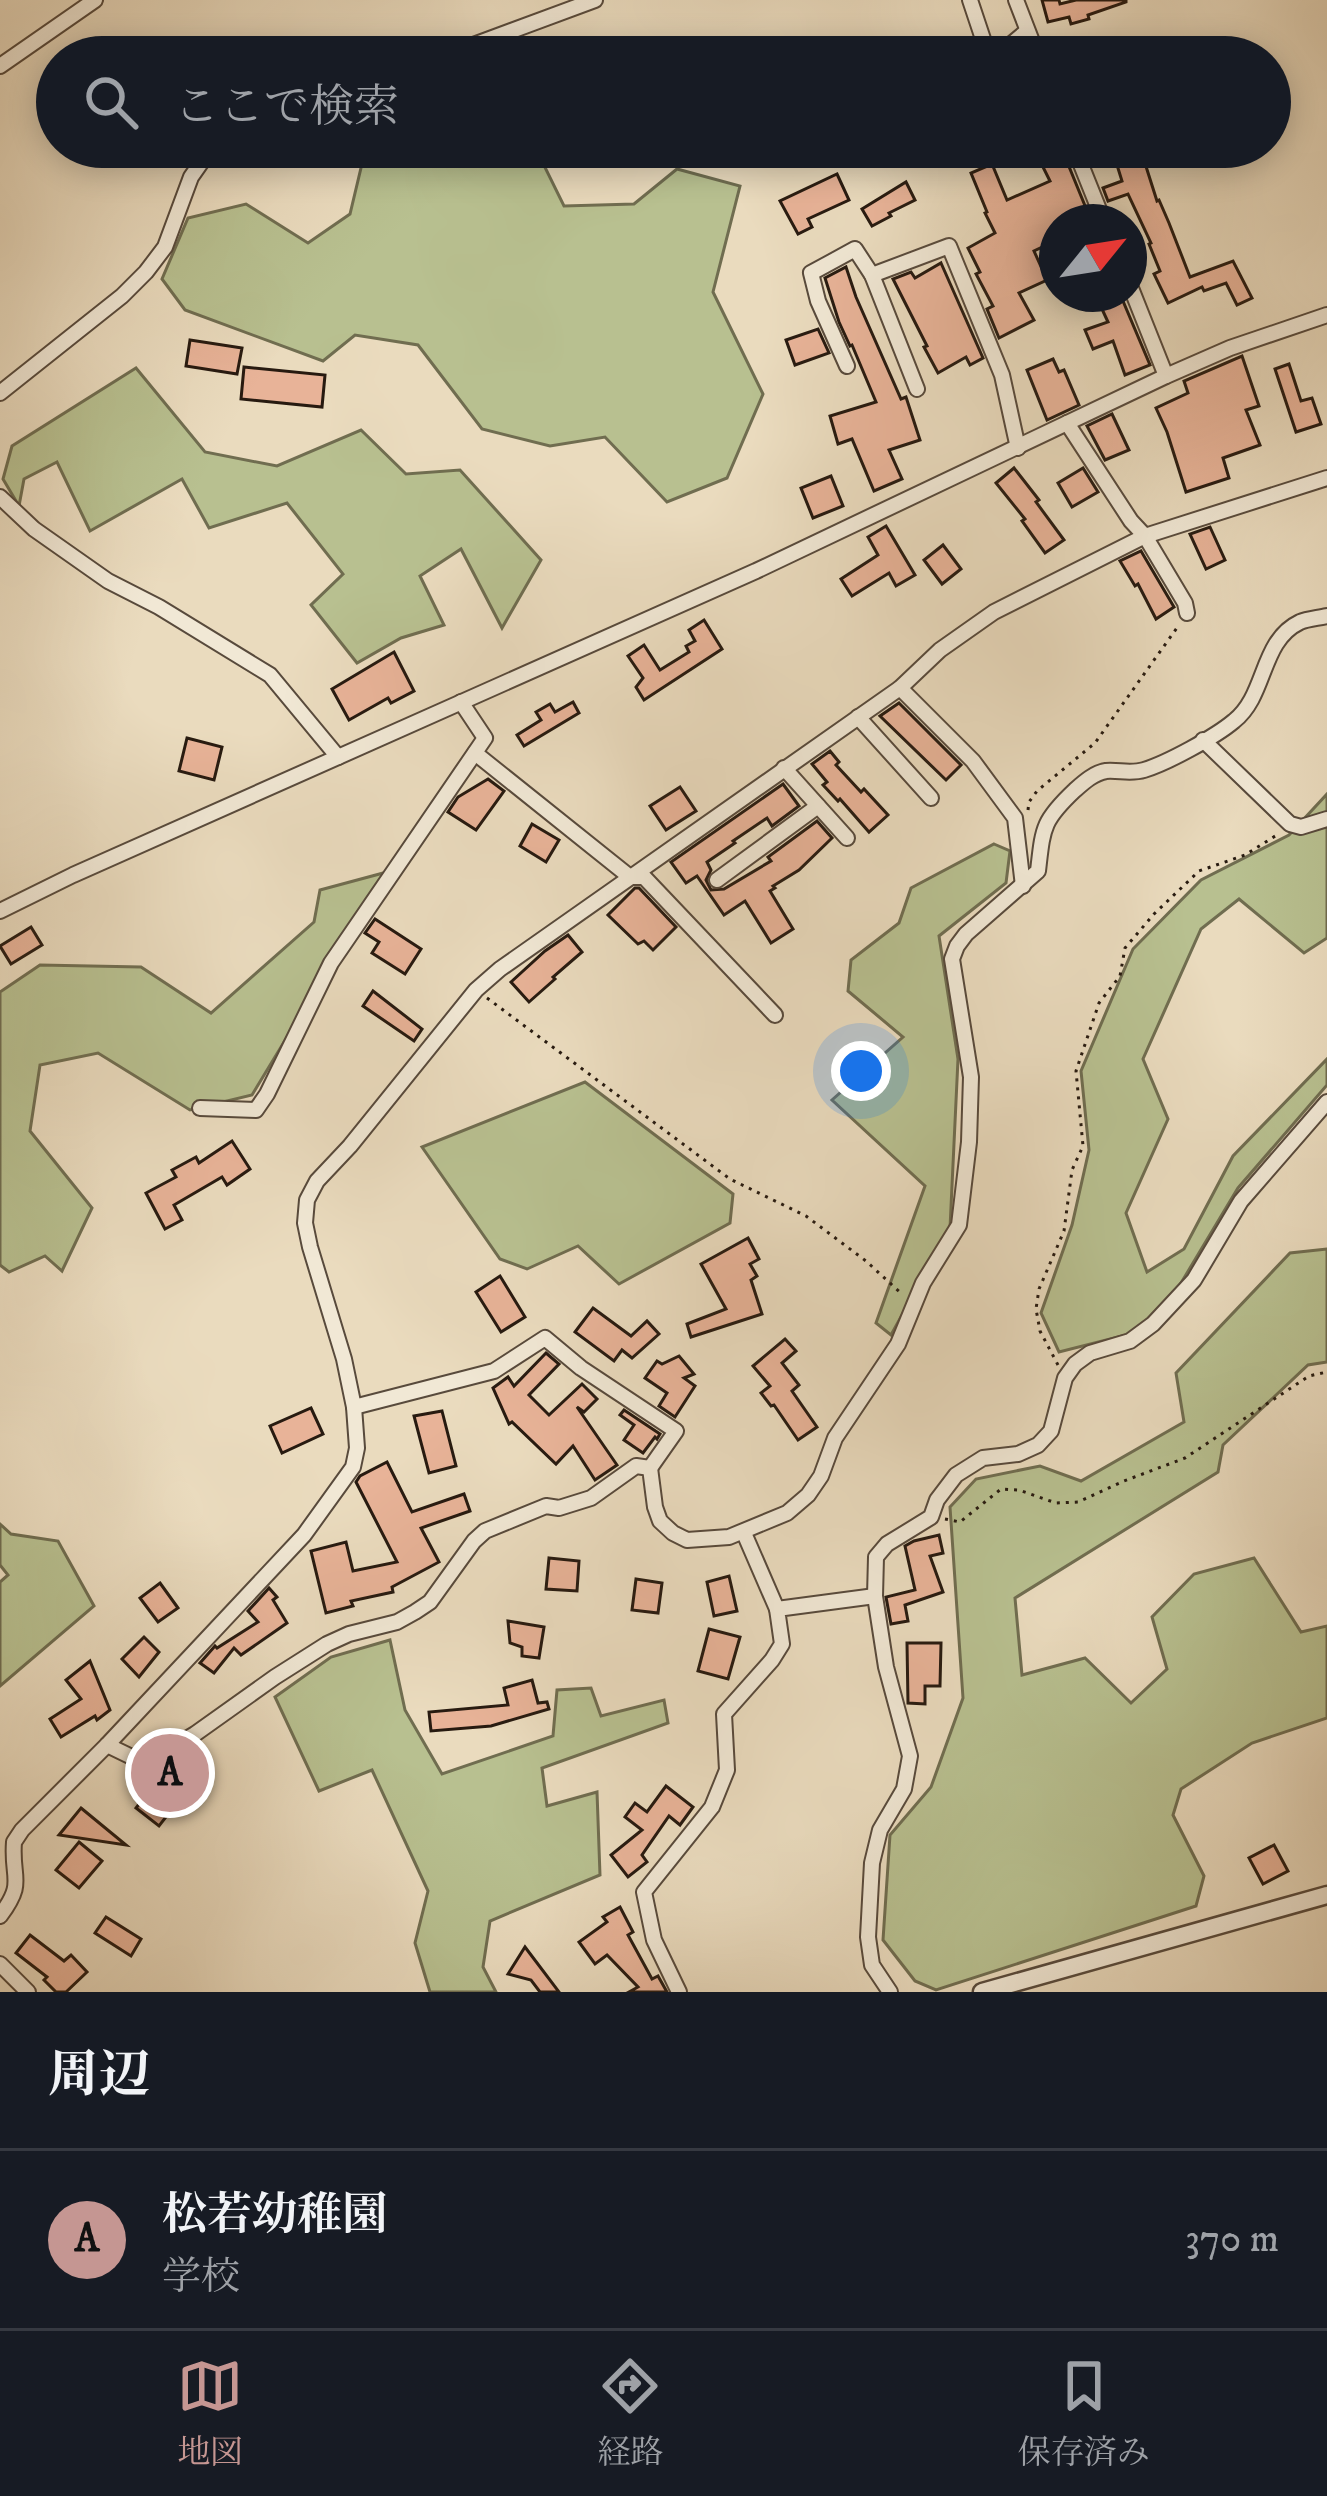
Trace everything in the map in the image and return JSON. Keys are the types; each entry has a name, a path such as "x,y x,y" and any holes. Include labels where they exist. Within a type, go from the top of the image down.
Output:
{"street":[{"path":"43,36 95,0"},
{"path":"498,36 595,0"},
{"path":"970,0 985,36"},
{"path":"1016,0 1029,36"},
{"path":"1020,36 1027,31"},
{"path":"0,66 36,41"},
{"path":"0,393 146,272 165,247 197,168"},
{"path":"1082,168 1097,204"},
{"path":"872,275 949,246 1002,375 1018,448"},
{"path":"847,366 811,273 856,249 872,275 916,389"},
{"path":"1140,312 1166,376"},
{"path":"0,911 757,571 1166,376 1230,348 1327,316"},
{"path":"1067,423 1145,536 1187,613"},
{"path":"0,1916 14,1898 17,1883 14,1842 304,1535 353,1467 357,1448 354,1407 304,1223 307,1200 317,1181 476,990 900,688 940,650 994,613 1145,536 1327,478"},
{"path":"0,497 34,529 108,581 270,675 338,757"},
{"path":"354,1407 494,1371 545,1338 581,1368 676,1431 650,1468 660,1521 673,1533 687,1540 729,1537 788,1513 821,1476 835,1438 898,1344 913,1304 959,1225 971,1077 952,959 957,946 1038,872 1042,832 1051,813 1085,781 1103,771 1137,772 1162,764 1235,721 1255,698 1280,638 1299,622 1327,616"},
{"path":"900,688 974,761 1015,818 1023,886"},
{"path":"200,1108 256,1110 267,1094 331,963 485,738 461,702"},
{"path":"858,717 931,798"},
{"path":"1203,740 1290,824 1301,827 1327,819"},
{"path":"475,753 630,877 644,877 775,1015"},
{"path":"784,768 847,838"},
{"path":"716,880 818,806"},
{"path":"890,1992 872,1965 868,1937 872,1863 880,1829 904,1789 910,1756 886,1667 874,1595 876,1557 887,1544 932,1516 937,1500 956,1475 983,1458 1018,1454 1038,1445 1052,1431 1065,1378 1075,1364 1090,1353 1130,1341 1154,1324 1194,1280 1241,1201 1327,1102"},
{"path":"107,1744 140,1762 150,1761 327,1644 415,1612 438,1592 485,1531 546,1506 559,1508 591,1498 636,1466 650,1468"},
{"path":"679,1992 654,1940 644,1892 712,1807 727,1770 724,1714 782,1644 777,1609 743,1533"},
{"path":"777,1609 874,1595"},
{"path":"982,1992 1327,1895"},
{"path":"0,1964 28,1992"}],"path":[{"path":"1028,819 1029,802 1037,791 1095,743 1187,613"},
{"path":"1065,1378 1040,1331 1036,1309 1039,1289 1064,1231 1072,1170 1083,1146 1076,1071 1099,1003 1120,976 1125,948 1154,914 1199,872 1245,856 1290,824"},
{"path":"476,990 730,1179 806,1216 913,1304"},
{"path":"932,1516 960,1522 1000,1489 1019,1490 1056,1503 1078,1502 1185,1458 1309,1376 1327,1372"}],"green space":[{"path":"361,168 545,168 564,206 634,204 677,169 740,186 713,292 763,394 727,478 667,502 605,437 550,446 482,429 418,345 355,335 323,361 185,310 162,279 188,218 246,204 308,243 350,214"},
{"path":"136,368 205,452 277,466 361,430 406,474 460,470 541,560 502,628 461,549 420,576 444,625 401,638 357,663 311,605 343,574 287,503 209,528 182,479 90,531 57,462 24,479 19,506 3,479 12,446"},
{"path":"1327,794 1327,938 1304,953 1239,899 1201,929 1143,1059 1168,1119 1126,1213 1147,1272 1184,1249 1233,1156 1327,1059 1327,1085 1238,1188 1178,1288 1134,1333 1059,1352 1041,1313 1072,1225 1089,1150 1081,1071 1133,949 1201,880 1289,835"},
{"path":"994,844 1010,851 1006,883 939,936 958,1059 950,1228 891,1335 876,1323 925,1186 832,1100 903,1037 848,991 851,960 899,923 911,888"},
{"path":"387,872 252,1095 190,1110 98,1053 40,1065 30,1131 92,1208 62,1271 45,1256 9,1272 0,1265 0,992 40,965 141,967 211,1013 314,922 320,890"},
{"path":"585,1082 733,1194 730,1223 619,1284 578,1246 527,1269 500,1259 422,1147"},
{"path":"1327,1249 1327,1362 1308,1365 1223,1445 1218,1472 1015,1598 1022,1675 1085,1658 1131,1703 1167,1669 1152,1617 1194,1574 1254,1558 1301,1632 1327,1626 1327,1718 1252,1743 1181,1789 1173,1815 1204,1876 1196,1906 936,1990 915,1981 883,1940 890,1835 931,1787 963,1698 950,1507 976,1479 1040,1466 1081,1481 1184,1422 1176,1373 1290,1253"},
{"path":"0,1524 11,1534 58,1541 94,1606 0,1686 0,1582 8,1575 0,1565"},
{"path":"390,1640 405,1710 442,1774 553,1736 557,1690 591,1688 601,1716 664,1700 668,1723 542,1768 547,1806 597,1792 600,1875 490,1921 483,1967 496,1992 430,1992 415,1943 428,1891 372,1770 319,1791 275,1697 331,1657"}],"building":[{"path":"1042,0 1126,2 1071,24 1069,17 1048,22"},
{"path":"994,168 1007,200 1050,181 1044,168 1070,168 1084,204 1039,204 1039,249 1034,251 1039,284 1019,293 1034,320 999,338 987,309 993,306 968,248 995,233 971,173"},
{"path":"1118,168 1146,168 1190,277 1233,261 1252,298 1237,305 1226,283 1204,291 1202,287 1168,303 1154,274 1160,271 1147,234 1147,204 1133,204 1128,194 1108,201 1103,188 1122,181"},
{"path":"837,174 849,200 808,219 812,227 798,234 780,201"},
{"path":"906,182 915,200 872,226 862,209"},
{"path":"941,263 983,358 970,365 966,357 938,373 893,279 911,272 915,278"},
{"path":"846,267 901,399 906,397 920,440 889,450 902,479 874,491 852,439 838,444 830,416 876,402 839,322 825,278"},
{"path":"1103,312 1128,312 1150,365 1125,375 1113,341 1093,349 1085,330 1108,322"},
{"path":"818,329 829,353 795,365 786,340"},
{"path":"190,340 242,348 237,374 186,366"},
{"path":"1242,356 1259,406 1246,410 1260,445 1223,458 1229,478 1186,492 1156,408 1188,393 1184,381"},
{"path":"1053,359 1059,372 1064,370 1079,405 1047,420 1027,370"},
{"path":"1289,364 1301,401 1312,398 1321,424 1296,432 1275,369"},
{"path":"244,367 325,375 322,407 241,399"},
{"path":"1112,414 1129,450 1105,460 1087,426"},
{"path":"1014,468 1064,540 1045,553 996,483"},
{"path":"1083,468 1098,492 1072,507 1058,483"},
{"path":"831,476 843,506 813,518 801,488"},
{"path":"886,526 915,575 896,586 889,573 852,596 841,579 878,555 868,537"},
{"path":"1210,527 1225,560 1206,569 1190,534"},
{"path":"943,545 961,569 942,584 924,560"},
{"path":"1141,551 1174,607 1156,619 1120,561"},
{"path":"704,620 722,649 644,700 636,687 643,678 628,656 644,645 660,670 689,652 686,646 695,641 689,630"},
{"path":"394,652 414,691 391,703 388,698 349,720 332,689"},
{"path":"573,702 579,713 524,746 517,735 541,720 536,712 550,704 555,712"},
{"path":"899,703 961,765 946,780 880,716"},
{"path":"187,738 222,747 214,780 179,771"},
{"path":"830,751 839,762 836,765 888,815 869,832 823,785 827,782 812,764"},
{"path":"488,779 504,791 476,830 448,812 458,797"},
{"path":"783,784 799,806 772,826 767,818 707,862 711,890 724,889 771,861 768,857 817,821 832,838 770,891 793,929 771,943 745,901 724,915 697,876 686,883 671,862"},
{"path":"680,787 696,811 666,830 650,806"},
{"path":"532,824 559,840 546,862 520,846"},
{"path":"635,888 676,927 653,950 644,941 638,944 608,915"},
{"path":"375,919 421,949 405,974 372,953 379,942 365,933"},
{"path":"31,927 42,945 11,964 0,946"},
{"path":"568,935 582,952 529,1002 511,982"},
{"path":"373,991 422,1029 414,1041 363,1006"},
{"path":"232,1141 250,1169 227,1185 222,1177 174,1205 182,1220 165,1229 146,1193 176,1177 172,1170 196,1157 199,1163"},
{"path":"748,1238 759,1259 750,1264 757,1276 751,1280 762,1314 691,1337 687,1324 726,1309 701,1264"},
{"path":"500,1276 525,1317 501,1332 476,1292"},
{"path":"593,1308 631,1336 647,1321 659,1334 632,1358 622,1350 614,1361 575,1332"},
{"path":"785,1339 796,1351 782,1363 799,1385 792,1391 817,1427 798,1440 761,1393 770,1386 753,1366"},
{"path":"546,1353 559,1364 529,1395 549,1415 582,1384 597,1399 584,1412 577,1407 617,1465 595,1480 573,1446 556,1464 509,1424 493,1388 508,1377 514,1386"},
{"path":"679,1356 694,1374 684,1378 695,1386 675,1417 659,1406 667,1393 645,1378 657,1361 662,1364"},
{"path":"311,1408 323,1434 282,1453 270,1426"},
{"path":"624,1410 660,1434 643,1453 624,1440 634,1425 620,1415"},
{"path":"442,1411 456,1466 429,1473 414,1416"},
{"path":"387,1462 412,1512 464,1494 470,1511 421,1528 439,1562 392,1587 393,1592 351,1601 353,1606 326,1613 311,1551 346,1542 353,1571 397,1562 356,1482"},
{"path":"939,1535 943,1553 930,1556 943,1592 905,1605 908,1621 891,1624 886,1597 915,1590 905,1546"},
{"path":"549,1558 579,1561 577,1591 546,1589"},
{"path":"729,1576 737,1611 714,1616 707,1582"},
{"path":"636,1579 662,1583 658,1613 632,1610"},
{"path":"160,1583 178,1608 158,1622 140,1598"},
{"path":"269,1588 287,1623 241,1655 234,1648 214,1673 200,1663 215,1646 258,1622 248,1611"},
{"path":"508,1621 544,1627 539,1658 522,1656 522,1647 510,1643"},
{"path":"709,1629 740,1637 728,1679 698,1671"},
{"path":"144,1637 159,1652 139,1677 122,1659"},
{"path":"907,1643 941,1643 940,1686 925,1686 925,1704 908,1703"},
{"path":"90,1661 110,1710 61,1737 50,1719 81,1699 66,1680"},
{"path":"532,1680 538,1703 547,1702 549,1709 491,1726 431,1731 429,1712 508,1705 504,1688"},
{"path":"153,1786 176,1804 159,1826 136,1808"},
{"path":"666,1786 693,1807 680,1825 669,1816 642,1855 647,1862 628,1877 611,1855 642,1830 625,1817 635,1803 647,1812"},
{"path":"81,1808 126,1845 59,1835"},
{"path":"79,1842 102,1861 79,1888 56,1870"},
{"path":"1274,1845 1288,1871 1263,1884 1249,1858"},
{"path":"620,1907 633,1932 628,1935 652,1979 658,1976 667,1992 629,1992 638,1987 607,1955 595,1964 579,1942"},
{"path":"106,1917 141,1939 131,1956 95,1933"},
{"path":"30,1935 64,1961 71,1955 87,1972 66,1992 56,1992 44,1980 47,1977 16,1953"},
{"path":"525,1947 559,1992 540,1992 531,1980 508,1974"}],"place":[{"name":"松若幼稚園","path":"170,1773"}]}
